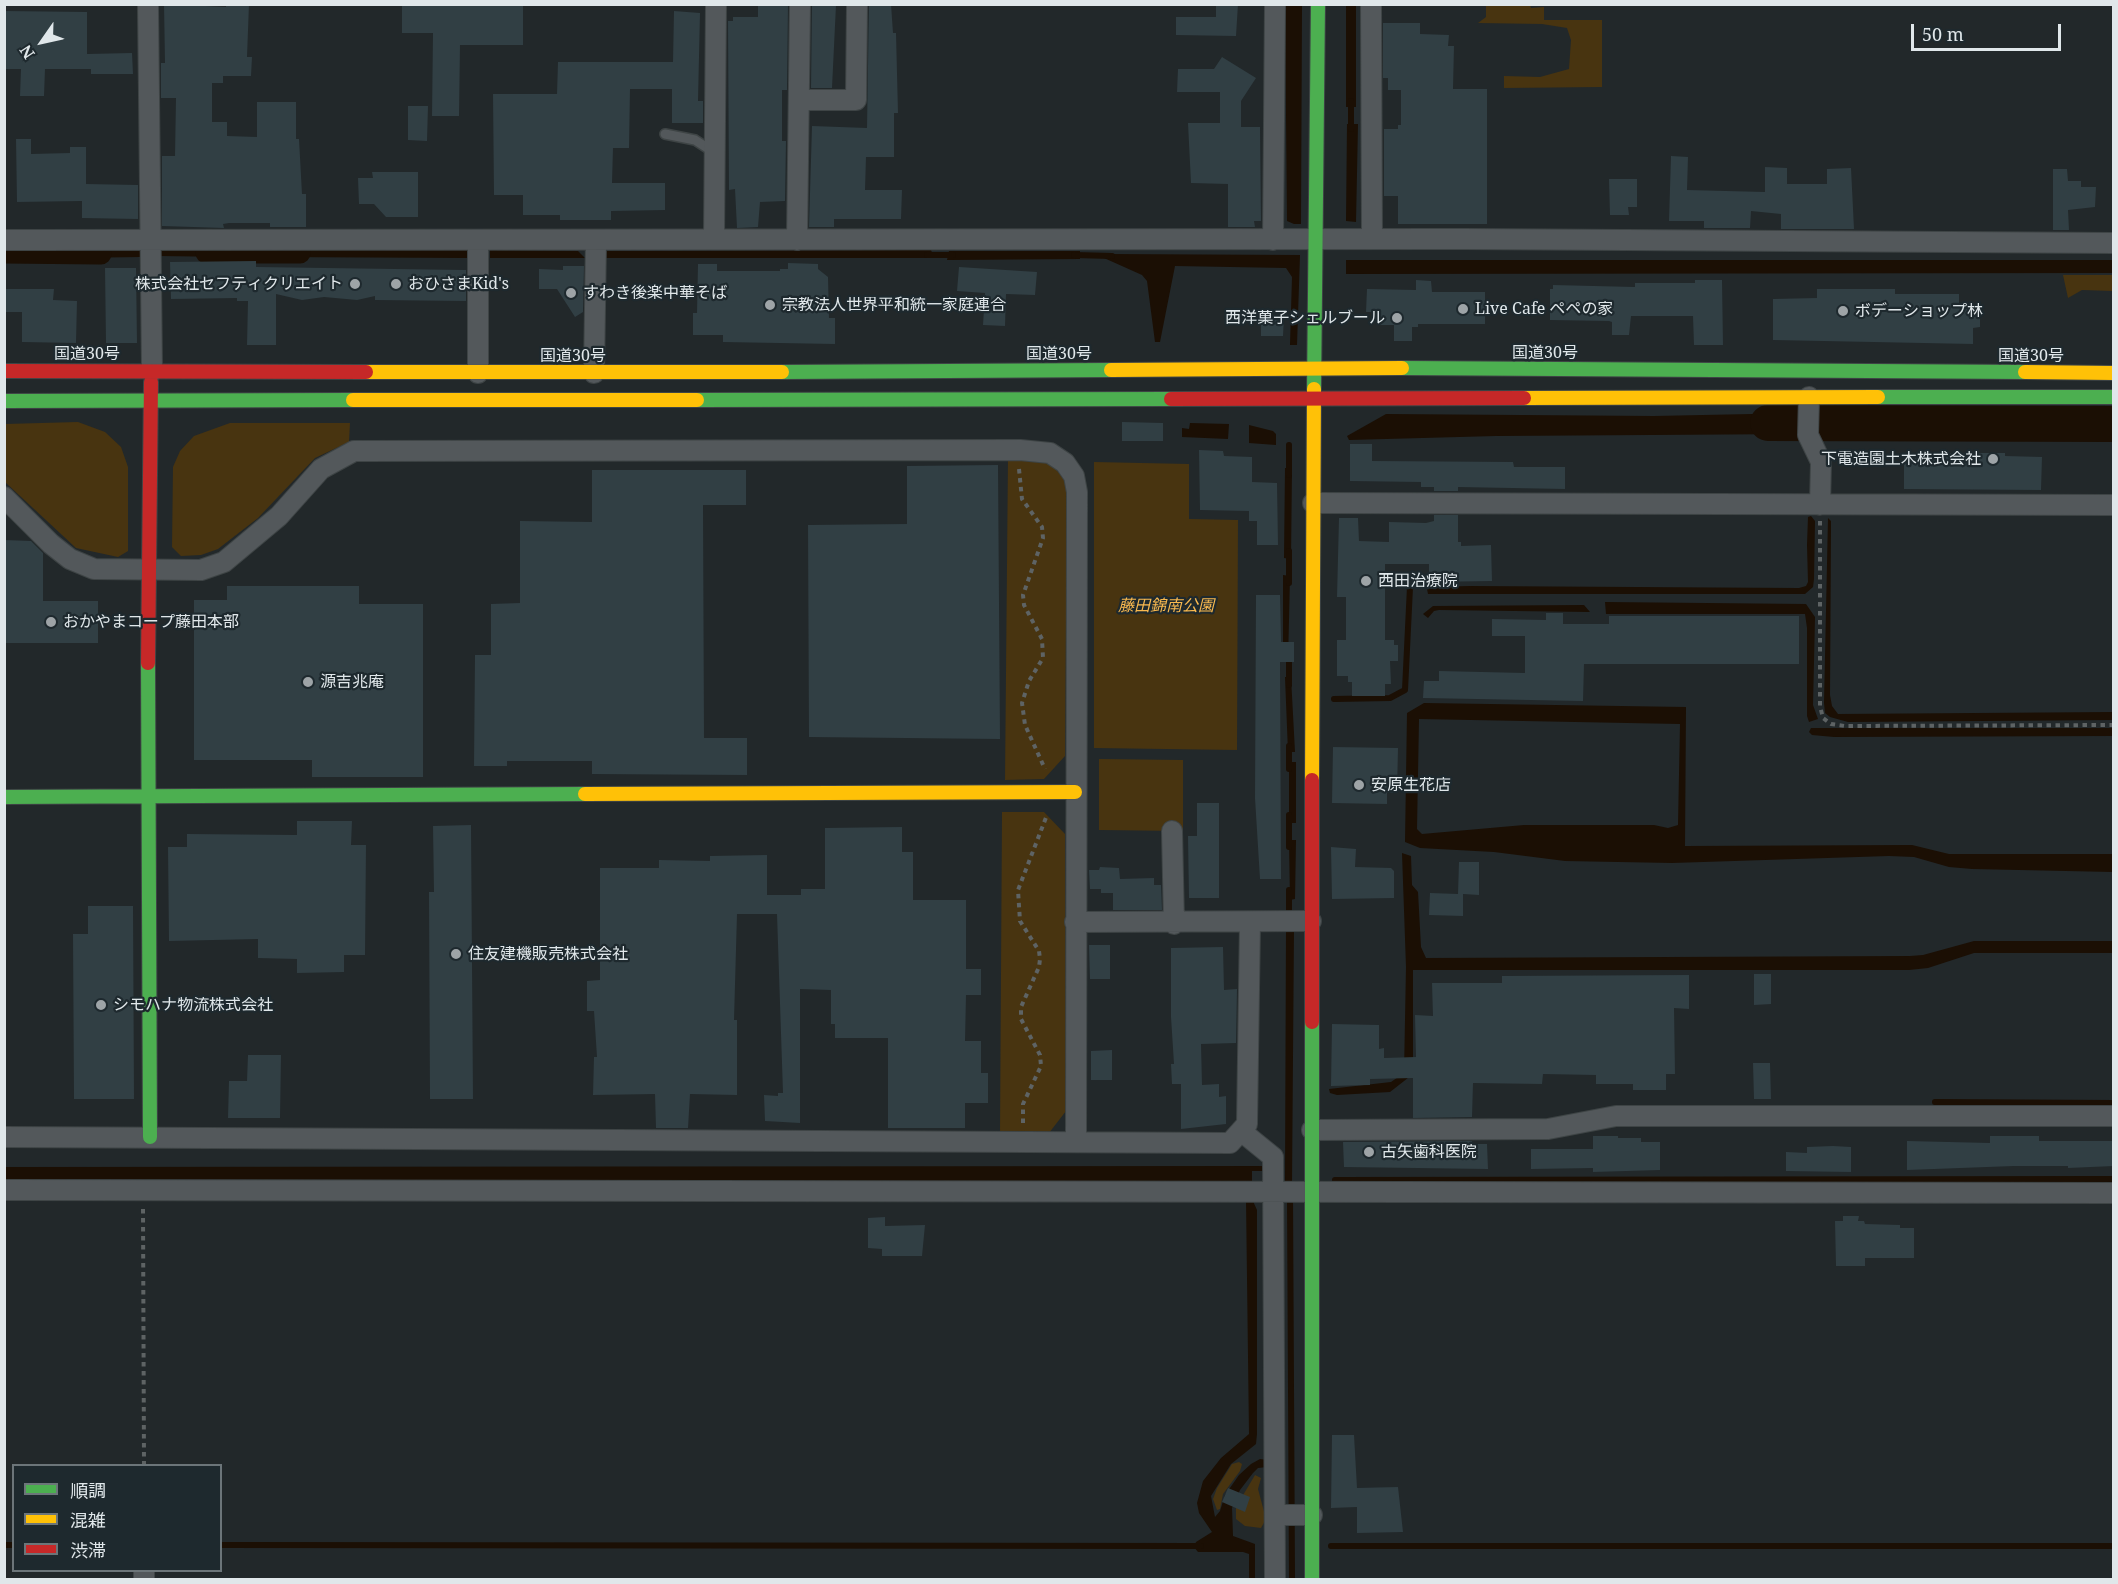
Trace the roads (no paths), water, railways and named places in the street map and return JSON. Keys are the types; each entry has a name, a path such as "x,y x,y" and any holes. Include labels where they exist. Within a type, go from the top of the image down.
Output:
{"main road":[{"path":"1312,1580 1293,1515 1291,1192 1312,1130 1298,921 1313,503 1318,4"},
{"name":"国道30号","path":"4,371 594,373 1314,369 2114,372"},
{"path":"150,1137 148,568 152,371"},
{"path":"4,400 1314,400 1808,404 2114,397"},
{"path":"4,797 1065,792"}],"street":[{"path":"148,4 152,371"},
{"path":"714,238 716,4"},
{"path":"797,240 800,4"},
{"path":"799,100 856,100 857,4"},
{"path":"1273,240 1275,4"},
{"path":"1371,4 1372,239"},
{"path":"4,240 478,249 596,240 714,238 2114,243"},
{"path":"594,373 596,240"},
{"path":"478,249 478,373"},
{"path":"1808,404 1808,435 1821,462 1820,506"},
{"path":"4,497 70,559 94,569 201,570 225,562 279,516 321,470 354,451 1020,450 1050,453 1065,464 1074,476 1077,492 1065,792 1076,922 1076,1141"},
{"path":"1313,503 2114,505"},
{"path":"1172,831 1174,924"},
{"path":"1076,922 1174,924 1298,921"},
{"path":"4,1137 1230,1143 1247,1125 1250,923"},
{"path":"1312,1130 1548,1129 1616,1116 2114,1116"},
{"path":"1241,1131 1273,1157 1291,1192 1293,1515 1275,1580"},
{"path":"4,1190 2114,1193"}],"lane":[{"path":"665,134 695,140 715,153"}],"waterway":[{"path":"1351,101 1351,129"},
{"path":"4,253 101,254"},
{"path":"206,253 300,253"},
{"path":"927,255 953,255"},
{"path":"1074,255 1112,256"},
{"path":"1768,423 2114,424"},
{"path":"1289,445 1289,475"},
{"path":"1289,551 1289,583"},
{"path":"1334,699 1390,698 1405,690 1410,587"},
{"path":"1289,656 1289,685"},
{"path":"1289,746 1289,769"},
{"path":"1289,815 1289,847"},
{"path":"1289,890 1289,919"},
{"path":"1935,1102 2114,1103"},
{"path":"1335,1180 2114,1179"},
{"path":"1290,1196 1292,1580"},
{"path":"4,1545 12,1545"},
{"path":"222,1545 1201,1546"},
{"path":"1331,1546 2114,1546"},
{"path":"1252,1551 1252,1580"}],"place":[{"name":"株式会社セフティクリエイト","path":"355,284"},
{"name":"おひさまKid's","path":"396,284"},
{"name":"すわき後楽中華そば","path":"571,293"},
{"name":"宗教法人世界平和統一家庭連合","path":"770,305"},
{"name":"Live Cafe ペペの家","path":"1463,309"},
{"name":"ボデーショップ林","path":"1843,311"},
{"name":"西洋菓子シェルブール","path":"1397,318"},
{"name":"下電造園土木株式会社","path":"1993,459"},
{"name":"西田治療院","path":"1366,581"},
{"name":"おかやまコープ藤田本部","path":"51,622"},
{"name":"源吉兆庵","path":"308,682"},
{"name":"安原生花店","path":"1359,785"},
{"name":"住友建機販売株式会社","path":"456,954"},
{"name":"シモハナ物流株式会社","path":"101,1005"},
{"name":"古矢歯科医院","path":"1369,1152"}],"park label":[{"name":"藤田錦南公園","path":"1166,606"}]}
